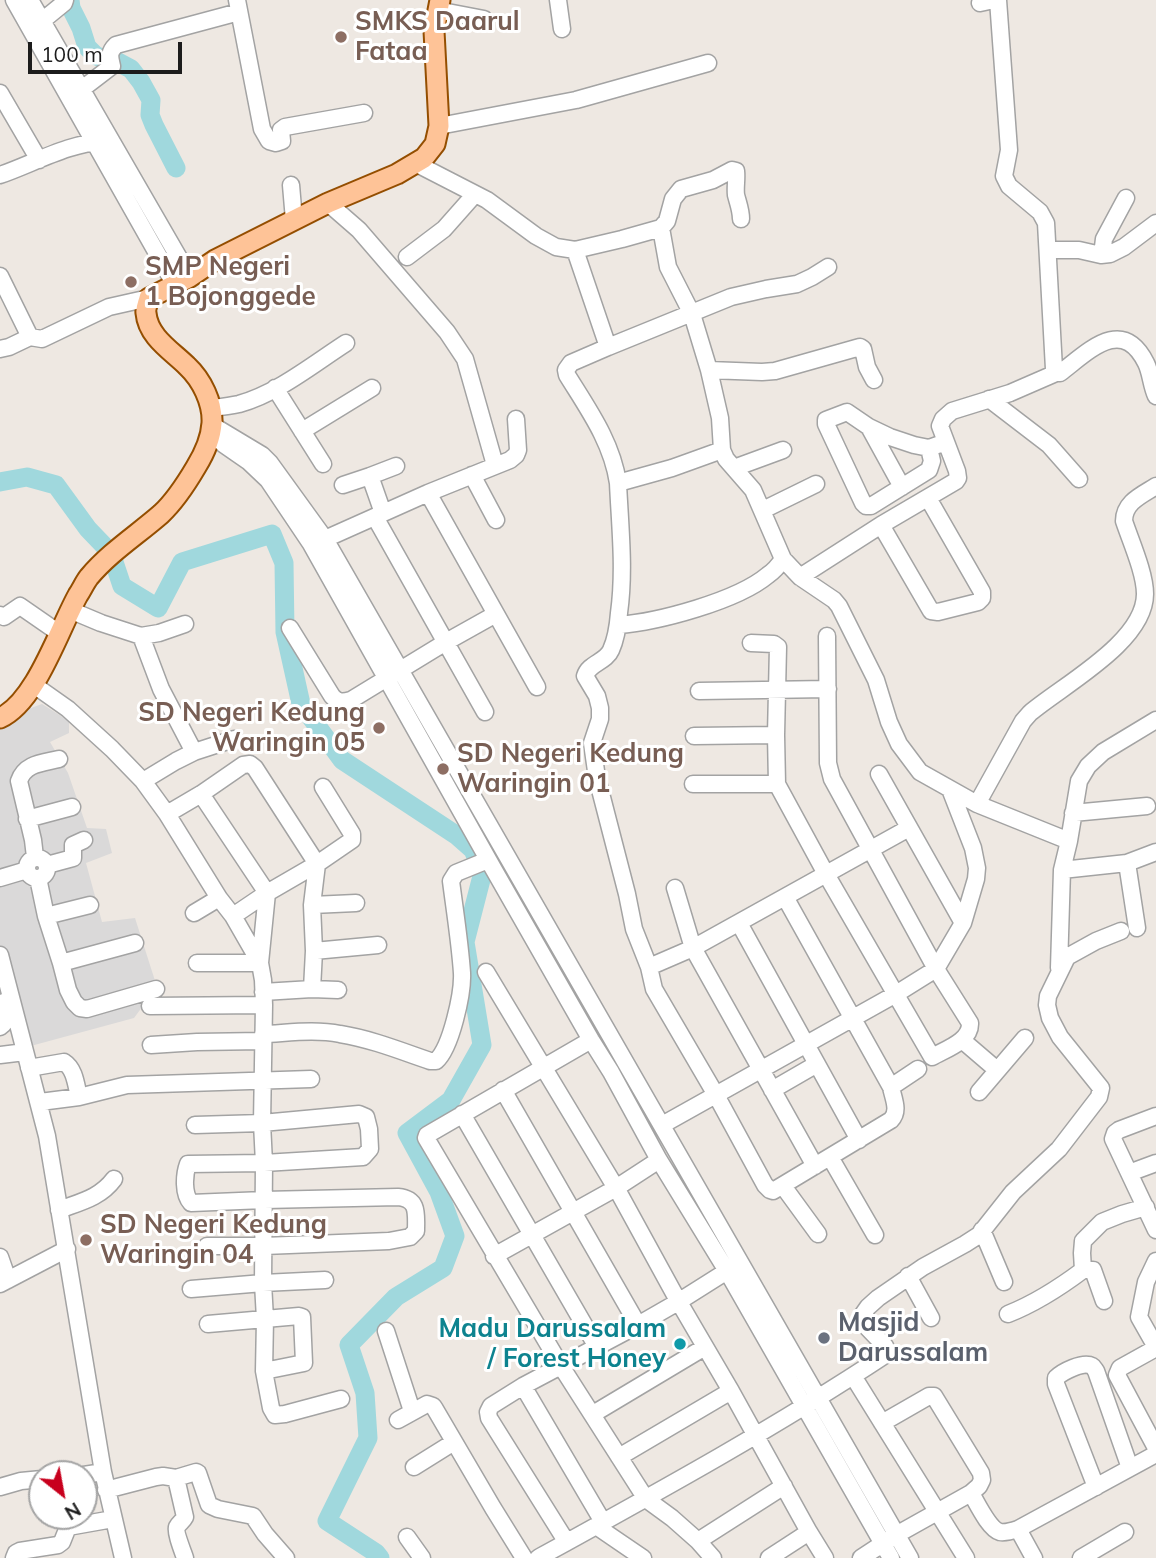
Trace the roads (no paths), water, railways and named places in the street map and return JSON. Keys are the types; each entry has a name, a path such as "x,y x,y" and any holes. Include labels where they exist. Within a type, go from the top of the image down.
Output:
{"main road":[{"path":"0,718 13,710 34,685 88,578 162,512 186,484 203,456 211,423 203,388 189,368 156,336 148,323 145,311 149,298 215,260 331,201 417,164 431,151 439,126 434,31 439,5"}],"street":[{"path":"0,5 8,0"},
{"path":"15,0 94,142 182,281"},
{"path":"30,0 113,143 182,281"},
{"path":"42,21 65,0"},
{"path":"558,0 562,29"},
{"path":"990,1 1009,150 1004,176 1009,186 1044,217 1056,373"},
{"path":"439,5 484,19"},
{"path":"82,89 112,66 111,50 120,43 238,6 262,129 269,141 282,141 281,130 285,127 364,113"},
{"path":"439,126 576,100 708,63"},
{"path":"0,93 39,160"},
{"path":"0,175 94,142 113,143"},
{"path":"417,164 475,194 556,247 576,250 661,228 667,221 673,198 681,189 713,180 732,170 736,171 737,176 736,192 741,219"},
{"path":"291,186 294,220"},
{"path":"407,257 444,229 475,194"},
{"path":"1102,255 1104,239 1126,198"},
{"path":"331,201 447,332 465,359 495,466"},
{"path":"1048,250 1079,250 1102,255 1117,252 1156,223"},
{"path":"661,228 668,267 692,314 709,370 720,418 722,450 726,459 753,490 783,559 800,577 839,606 876,680 899,744 910,761 920,772 977,804 1069,841"},
{"path":"576,250 608,347"},
{"path":"785,897 891,1087 896,1111 894,1118 773,1191 767,1188 659,999 634,929 597,778 592,743 600,719 600,708 597,696 584,676 586,671 610,653 618,625 623,563 618,483 602,430 566,370 571,363 741,294 797,284 828,267"},
{"path":"0,276 30,337"},
{"path":"0,349 30,337 42,339 109,307 149,298"},
{"path":"800,577 958,478 940,426 952,411 1060,373 1102,342 1115,339 1134,347 1147,364 1156,396"},
{"path":"211,423 243,402 275,388 346,343"},
{"path":"709,370 775,371 861,347 874,380"},
{"path":"275,388 323,464"},
{"path":"302,431 372,388"},
{"path":"989,400 1049,445 1079,479"},
{"path":"929,448 932,461 929,470 871,506 866,506 826,420 847,412 890,437 929,448 946,442"},
{"path":"325,539 510,460 518,450 516,419"},
{"path":"211,423 262,455 270,463 325,539 662,1125 734,1267 812,1402 890,1546 910,1558"},
{"path":"211,423 268,480 311,544 485,864 611,1072 659,1160 734,1267"},
{"path":"869,427 902,487"},
{"path":"618,483 722,450"},
{"path":"734,468 783,450"},
{"path":"343,485 396,466"},
{"path":"472,475 496,520"},
{"path":"370,476 379,515 485,712"},
{"path":"763,510 816,484"},
{"path":"977,804 1030,712 1103,659 1133,628 1144,604 1145,593 1124,513 1130,503 1156,486"},
{"path":"428,493 537,687"},
{"path":"881,525 931,611 938,612 978,602 982,598 982,592 928,498"},
{"path":"618,625 653,621 725,598 767,577 783,559"},
{"path":"0,615 7,616 20,606 59,633"},
{"path":"70,610 141,636 159,634 185,624"},
{"path":"290,628 336,700 340,702 351,699 496,614"},
{"path":"141,636 161,689 194,752"},
{"path":"751,643 774,644 778,647 777,783 826,874 932,1057 962,1040 970,1031 970,1023 936,969 830,771 827,636"},
{"path":"34,685 68,709 143,781 233,916 260,963"},
{"path":"699,691 828,689"},
{"path":"1059,971 1062,870 1079,781 1088,766 1103,752 1156,720"},
{"path":"694,736 776,735"},
{"path":"143,781 194,752 234,739"},
{"path":"59,758 29,766 22,772 19,781 33,840 46,916 68,990 74,1002 80,1008 87,1009 156,989"},
{"path":"167,814 243,765 250,764 255,768 317,864 312,905 312,989"},
{"path":"879,774 963,923"},
{"path":"693,784 777,783"},
{"path":"233,916 317,864 353,838 323,787"},
{"path":"662,1125 936,969 963,923 976,878 976,859 950,789"},
{"path":"201,794 267,893 260,963 264,999 264,1371 271,1408 275,1415 285,1414 341,1399"},
{"path":"1073,813 1147,806"},
{"path":"27,819 72,807"},
{"path":"649,967 693,948 909,828"},
{"path":"0,878 73,858 73,845 84,840"},
{"path":"1062,870 1127,863 1156,852"},
{"path":"151,1045 320,1032 339,1033 436,1061 453,1030 462,977 451,881 456,873 510,860"},
{"path":"543,1555 567,1550 600,1524 756,1436 885,1355 887,1351 884,1346 862,1324 865,1312 878,1298 908,1276 975,1238 1013,1192 1059,1149 1099,1097 1101,1088 1060,1037 1050,1018 1048,996 1067,957 1096,941 1129,930 1127,863"},
{"path":"675,888 693,948 815,1166"},
{"path":"194,912 219,898"},
{"path":"312,905 356,903"},
{"path":"46,916 90,905"},
{"path":"739,923 859,1139"},
{"path":"61,963 135,943"},
{"path":"314,951 378,945"},
{"path":"0,955 47,1136 106,1490 123,1558"},
{"path":"197,963 260,963"},
{"path":"557,981 573,971"},
{"path":"486,972 616,1188 678,1303 825,1558"},
{"path":"0,987 8,1016 0,1027"},
{"path":"150,1006 264,999 312,989 338,990"},
{"path":"979,1092 1025,1038"},
{"path":"591,1040 462,1114 426,1138 561,1366 646,1499 672,1518 713,1558"},
{"path":"962,1040 997,1070"},
{"path":"0,1055 25,1052"},
{"path":"29,1068 64,1062 70,1066 79,1097"},
{"path":"611,1072 626,1062"},
{"path":"772,1090 817,1064"},
{"path":"891,1087 918,1069"},
{"path":"40,1102 79,1097 127,1085 311,1079"},
{"path":"503,1090 639,1325"},
{"path":"195,1125 262,1123 359,1114 366,1117 370,1149 363,1157 188,1164 186,1186 187,1198 191,1203 398,1197 407,1198 415,1209 416,1231 410,1237 389,1241 207,1246"},
{"path":"462,1114 597,1347"},
{"path":"1152,1216 1114,1142 1114,1136 1119,1130 1156,1116"},
{"path":"830,1157 874,1235"},
{"path":"494,1256 616,1188 659,1160"},
{"path":"1129,1173 1156,1163"},
{"path":"59,1210 101,1193 114,1179"},
{"path":"783,1186 818,1234"},
{"path":"1083,1270 1083,1241 1102,1222 1122,1214 1152,1216"},
{"path":"982,1230 1004,1282"},
{"path":"0,1257 4,1282 66,1249"},
{"path":"1156,1261 1146,1282 1139,1317 1156,1347 1120,1368 1117,1375 1156,1448"},
{"path":"567,1550 489,1418 491,1406 523,1385 678,1303 734,1267"},
{"path":"1008,1314 1058,1289 1083,1270 1093,1270 1104,1301"},
{"path":"908,1276 932,1318"},
{"path":"191,1289 325,1280"},
{"path":"1139,1317 1156,1310"},
{"path":"208,1324 302,1317 308,1362 264,1371"},
{"path":"386,1331 405,1416 427,1404 433,1406 524,1558"},
{"path":"593,1414 705,1346"},
{"path":"1097,1487 1056,1384 1056,1378 1061,1373 1085,1365 1096,1371 1130,1468"},
{"path":"853,1376 967,1558"},
{"path":"523,1385 600,1524 643,1558"},
{"path":"619,1457 731,1391"},
{"path":"861,1558 890,1546 937,1512 971,1493 981,1483 982,1476 934,1396 929,1396 882,1423"},
{"path":"414,1467 454,1442"},
{"path":"971,1493 996,1531 1005,1532 1018,1529 1156,1454"},
{"path":"98,1473 103,1472"},
{"path":"106,1490 163,1476 176,1479 196,1472 209,1505 253,1516 286,1558"},
{"path":"176,1479 185,1517 176,1531 185,1558"},
{"path":"0,1487 28,1480"},
{"path":"698,1541 784,1486"},
{"path":"14,1558 20,1551 60,1544 68,1527 113,1518"},
{"path":"1018,1529 1034,1558"},
{"path":"769,1558 809,1532"},
{"path":"1081,1558 1125,1532"},
{"path":"407,1537 422,1558"}],"waterway":[{"path":"70,0 87,47 95,55 131,69 141,82 151,100 150,115 154,125 176,168"},
{"path":"0,482 27,477 56,485 88,529 111,553 122,586 158,608 182,562 272,534 284,563 285,632 301,704 342,760 456,835 473,850 483,872 465,942 482,1045 451,1100 407,1133 439,1192 455,1236 443,1268 396,1297 349,1345 365,1393 368,1438 327,1521 380,1558"}],"place":[{"name":"SMKS Daarul Fataa","path":"341,37"},
{"name":"SMP Negeri 1 Bojonggede","path":"131,282"},
{"name":"SD Negeri Kedung Waringin 05","path":"379,728"},
{"name":"SD Negeri Kedung Waringin 01","path":"443,769"},
{"name":"SD Negeri Kedung Waringin 04","path":"86,1240"},
{"name":"Masjid Darussalam","path":"824,1338"},
{"name":"Madu Darussalam / Forest Honey","path":"680,1344"}]}
